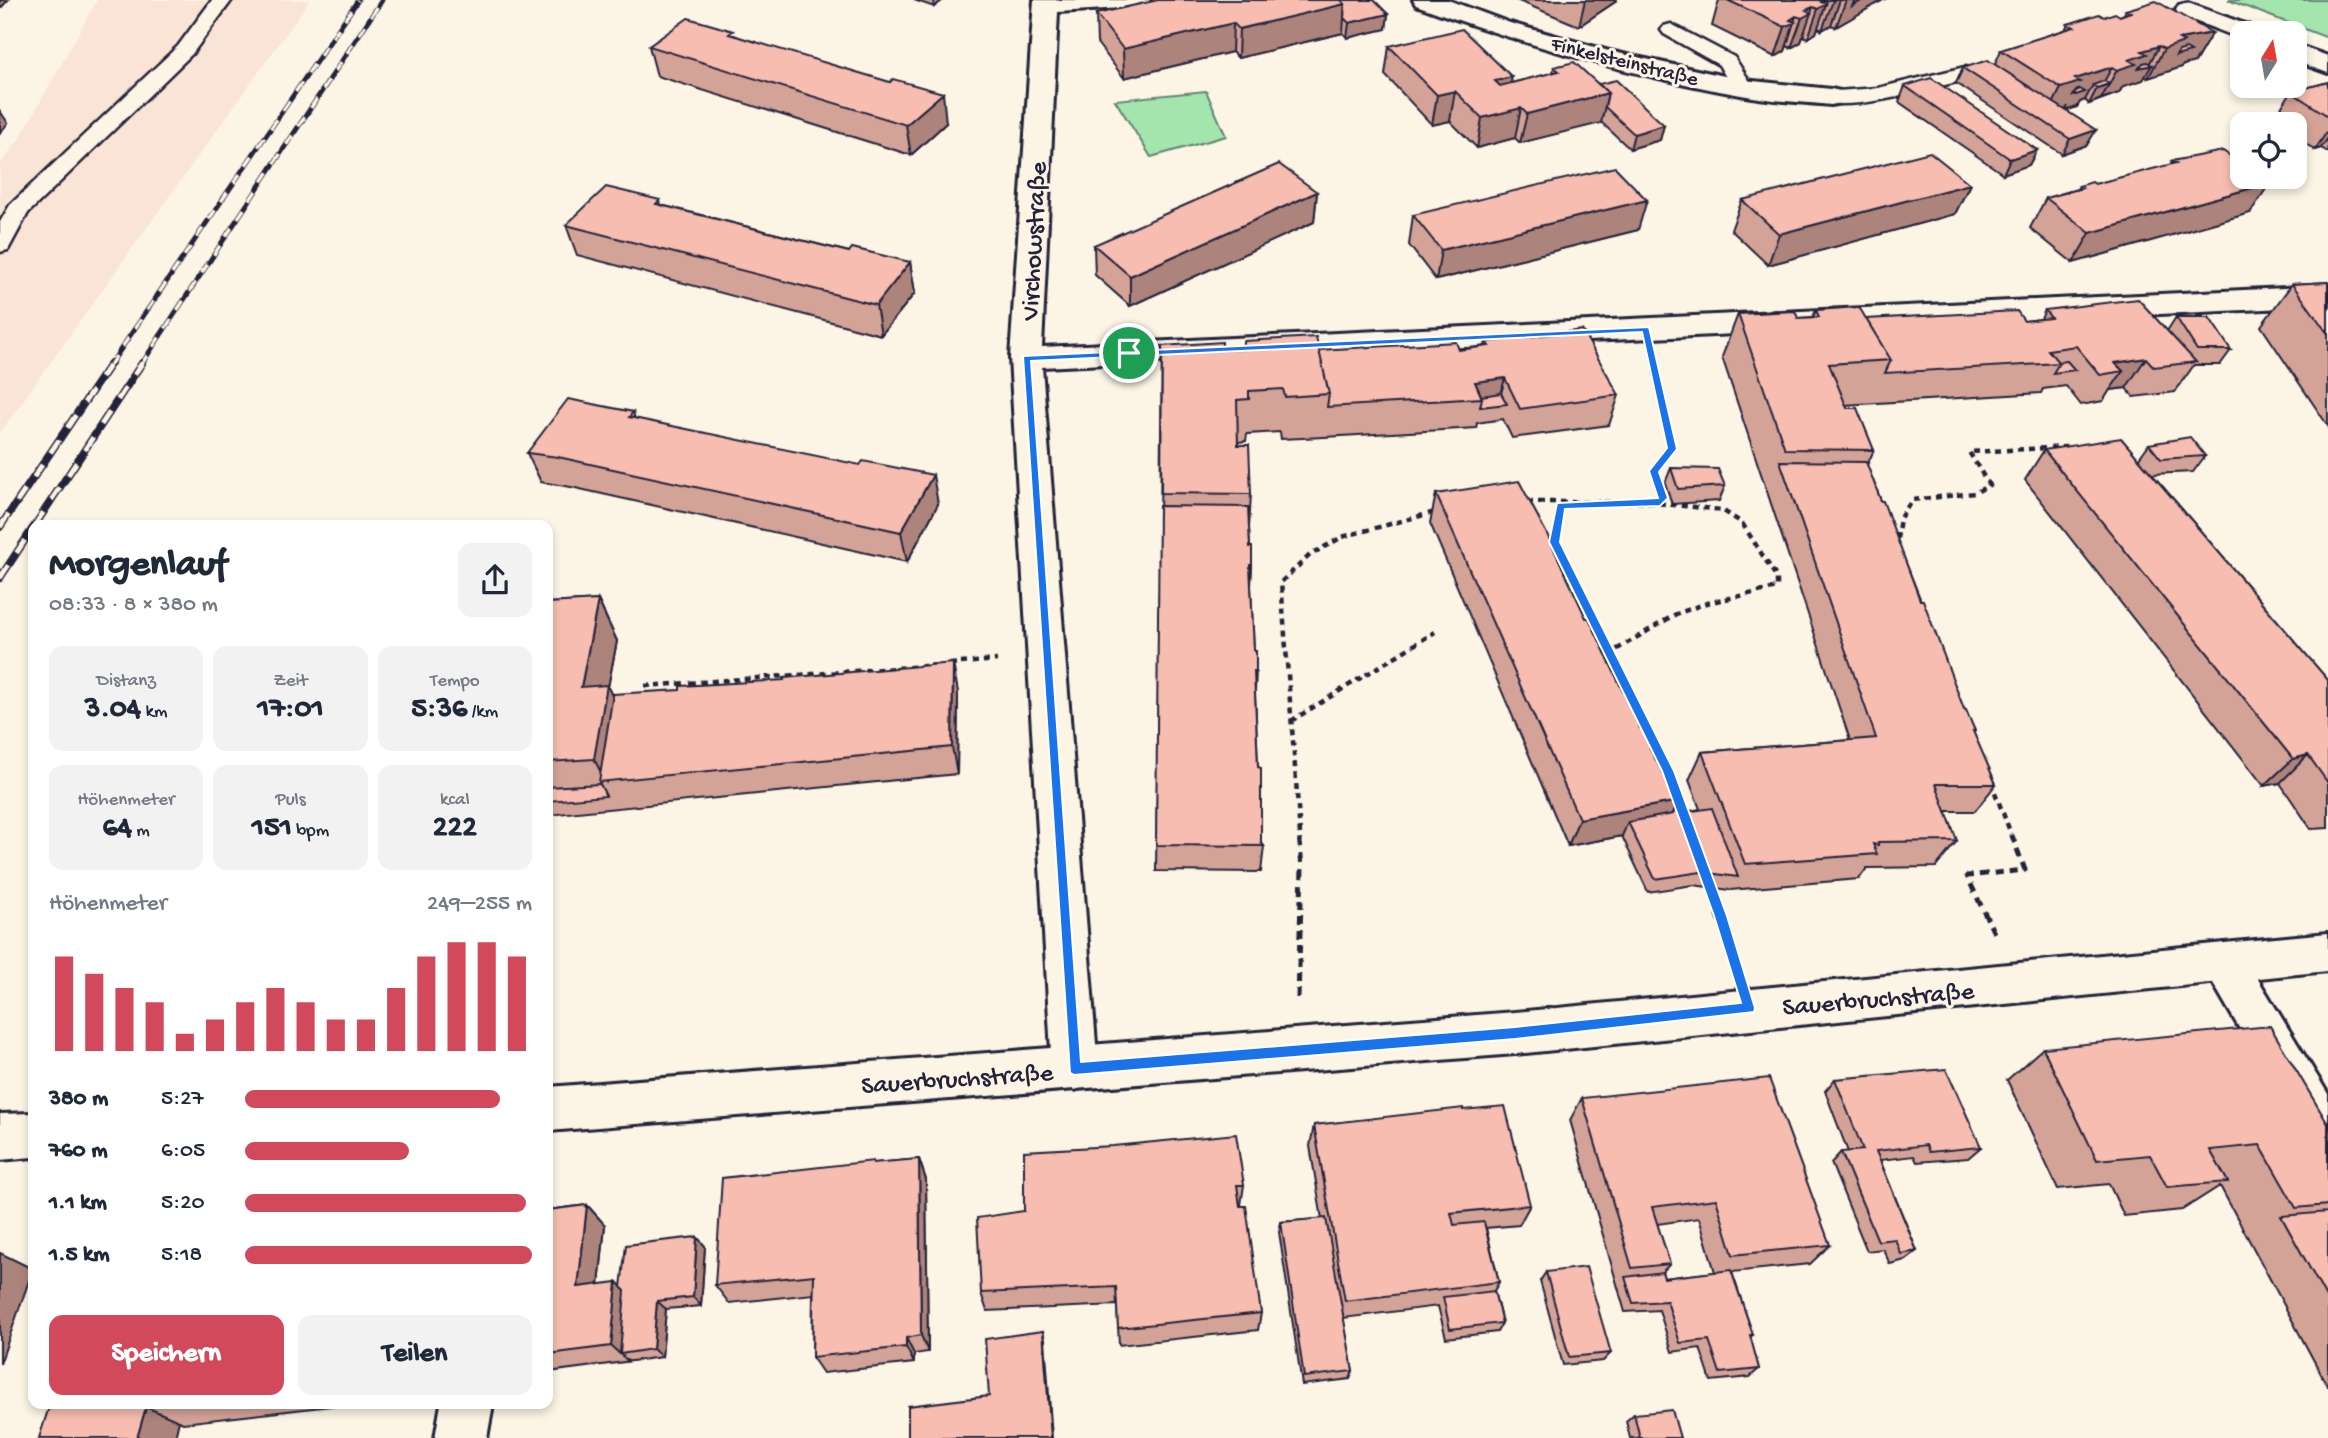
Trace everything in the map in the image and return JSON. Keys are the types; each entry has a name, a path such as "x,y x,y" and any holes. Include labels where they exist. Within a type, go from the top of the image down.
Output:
{"street":[{"path":"1046,3 1138,0"},
{"name":"Finkelsteinstraße","path":"1424,0 1501,28 1604,58 1743,88 1831,97"},
{"name":"Virchowstraße","path":"1046,3 1026,358 1074,1069"},
{"path":"2188,10 2230,26"},
{"path":"2307,57 2328,65"},
{"path":"1026,358 2328,296"},
{"name":"Sauerbruchstraße","path":"553,1109 1515,1033 2328,952"},
{"path":"2224,962 2328,1137"},
{"path":"0,1137 28,1135"},
{"path":"461,1438 466,1409"}],"lane":[{"path":"0,245 19,210 185,50 222,0"},
{"path":"1671,30 1727,61 1743,88"},
{"path":"1831,97 1878,94 1965,73"},
{"path":"1930,82 1951,97"}],"path":[{"path":"1646,329 1672,449 1654,471 1663,498 1660,503"},
{"path":"1901,551 1896,538 1900,517 1912,500 1975,493 1989,485 1969,452 2079,446"},
{"path":"1525,502 1561,506 1660,503 1674,507 1718,508 1732,514 1747,529 1763,564 1777,579 1777,589 1707,603 1676,614 1609,654"},
{"path":"1561,506 1554,542 1668,771 1685,819"},
{"path":"1296,1051 1301,868 1281,582 1310,555 1342,537 1448,510"},
{"path":"1291,721 1435,632"},
{"path":"645,685 1046,657"},
{"path":"1991,780 2025,870 1967,876 2018,984"},
{"path":"1707,880 1749,1008"}],"shaded area":[{"path":"97,0 310,0 0,433 0,164 20,138"}],"green space":[{"path":"2228,0 2328,0 2328,38 2307,30 2307,21 2283,21"},
{"path":"1206,91 1226,136 1151,157 1115,100"}],"building":[{"path":"1158,0 1341,0 1345,4 1239,29 1233,23 1123,49 1096,14"},
{"path":"1341,0 1374,0 1388,14 1349,23 1344,18 1345,4"},
{"path":"1727,0 1825,0 1821,2 1826,4 1818,9 1813,7 1806,10 1811,13 1802,18 1796,16 1790,20 1795,22 1785,27"},
{"path":"2156,1 2212,33 2179,39 2184,42 2164,49 2159,46 2142,51 2147,54 2129,60 2136,64 2117,70 2112,67 2075,79 2080,82 2061,88 2001,50 2074,27 2068,24 2099,14 2104,17 2115,13 2120,16 2131,12 2126,10"},
{"path":"688,18 733,31 729,34 890,82 893,79 943,93 906,125 649,46"},
{"path":"1462,29 1512,77 1495,81 1500,86 1559,71 1554,67 1574,62 1608,93 1527,114 1521,108 1482,118 1455,91 1437,95 1389,46"},
{"path":"2186,49 2191,52 2176,56 2179,51"},
{"path":"1988,60 2096,130 2070,139 1963,68"},
{"path":"2143,63 2152,65 2139,68"},
{"path":"1931,78 2037,150 2010,159 1905,86"},
{"path":"1616,80 1664,125 1634,134 1605,107 1608,93 1599,84"},
{"path":"2104,81 2109,84 2097,88 2093,85"},
{"path":"2328,82 2328,116 2300,98 2307,98 2307,88"},
{"path":"2080,89 2085,92 2073,96 2076,91"},
{"path":"2223,151 2230,156 2230,189 2248,189 2090,233 2046,198 2082,188 2079,186 2092,182 2095,184 2176,163 2172,161"},
{"path":"1930,152 1970,184 1779,234 1742,200"},
{"path":"1279,164 1317,192 1130,276 1094,245"},
{"path":"1615,167 1647,200 1441,250 1413,215"},
{"path":"606,187 660,200 656,204 849,252 852,248 910,262 876,305 566,225"},
{"path":"2328,282 2328,334 2292,284"},
{"path":"2138,299 2196,362 2154,367 2146,358 2115,363 2123,371 2100,375 2076,346 2048,350 2059,363 1885,373 1891,360 1866,319 2017,311 2024,321 2051,318 2045,310"},
{"path":"1859,307 1891,360 1829,364 1847,408 1857,408 1874,450 1785,449 1738,314 1795,311 1798,318 1819,317 1816,310"},
{"path":"2176,317 2209,317 2231,350 2197,350"},
{"path":"1582,330 1619,395 1520,409 1505,378 1475,382 1482,398 1327,407 1329,394 1319,350 1456,342 1459,350 1489,346 1486,342"},
{"path":"1316,337 1329,394 1285,397 1283,389 1249,391 1249,399 1237,400 1238,445 1249,445 1251,494 1161,493 1162,346 1222,342 1222,350 1243,349 1243,341"},
{"path":"2067,361 2075,370 2053,373 2058,362"},
{"path":"1501,393 1507,404 1480,407 1481,396"},
{"path":"568,399 633,412 629,417 860,465 863,461 933,475 901,532 558,457 527,453"},
{"path":"2190,437 2205,456 2161,459 2149,444"},
{"path":"2121,438 2328,680 2328,783 2308,755 2293,759 2044,450"},
{"path":"1780,461 1866,462 1996,784 1936,784 1957,841 1878,842 1878,845 1873,844 1877,854 1745,864 1702,752 1876,738"},
{"path":"1671,468 1718,469 1725,486 1678,489"},
{"path":"1519,481 1586,618 1589,618 1640,728 1643,728 1654,749 1650,749 1679,801 1579,819 1436,494"},
{"path":"1159,506 1248,507 1256,651 1254,671 1258,767 1261,768 1261,842 1264,846 1156,845"},
{"path":"598,600 581,687 607,685 594,759 553,762 553,603"},
{"path":"953,663 952,747 599,782 613,694 680,690 680,686 784,680"},
{"path":"600,784 606,796 553,801 553,787"},
{"path":"1712,808 1738,877 1701,872 1655,879 1628,822 1673,814 1675,810 1680,813"},
{"path":"2270,1026 2328,1124 2328,1205 2296,1208 2260,1145 2210,1150 2228,1182 2167,1187 2150,1155 2097,1160 2043,1048"},
{"path":"1946,1069 1981,1147 1929,1152 1926,1145 1876,1151 1917,1251 1901,1254 1895,1239 1878,1241 1841,1152 1863,1150 1835,1079"},
{"path":"1769,1078 1830,1245 1733,1255 1716,1199 1652,1207 1670,1264 1632,1268 1582,1098"},
{"path":"1505,1106 1530,1205 1451,1213 1454,1225 1484,1222 1499,1282 1345,1301 1314,1125 1463,1108"},
{"path":"1236,1134 1244,1185 1237,1185 1240,1206 1246,1206 1261,1313 1118,1328 1116,1287 981,1293 977,1218 1024,1211 1024,1151 1113,1146"},
{"path":"919,1159 921,1335 906,1338 906,1347 812,1357 814,1275 715,1285 722,1178 873,1161"},
{"path":"587,1205 578,1287 617,1282 611,1346 553,1353 553,1209"},
{"path":"2328,1212 2328,1301 2281,1216"},
{"path":"1326,1218 1353,1371 1304,1377 1281,1222"},
{"path":"697,1237 693,1297 657,1301 653,1349 620,1354 625,1291 621,1287 626,1245"},
{"path":"1586,1267 1611,1353 1569,1357 1546,1272"},
{"path":"1731,1270 1753,1335 1750,1335 1759,1369 1720,1373 1709,1340 1680,1343 1667,1301 1633,1303 1625,1277 1662,1272 1664,1278"},
{"path":"1494,1291 1502,1323 1450,1329 1443,1297"},
{"path":"1043,1331 1051,1438 908,1438 908,1406 989,1396 985,1339"},
{"path":"48,1409 145,1409 137,1438 39,1438"},
{"path":"1672,1410 1680,1438 1640,1438 1634,1414"}],"railway":[{"path":"110,365 358,0"},
{"path":"141,365 382,0"},
{"path":"0,527 111,363"},
{"path":"38,520 142,363"},
{"path":"0,578 28,536"}],"route":[{"path":"1646,329 1672,449 1654,471 1663,498 1660,503 1561,506 1554,542 1668,771 1720,916 1733,965 1749,1008 1515,1033 1074,1069 1026,358 1129,353 1646,329"}]}
